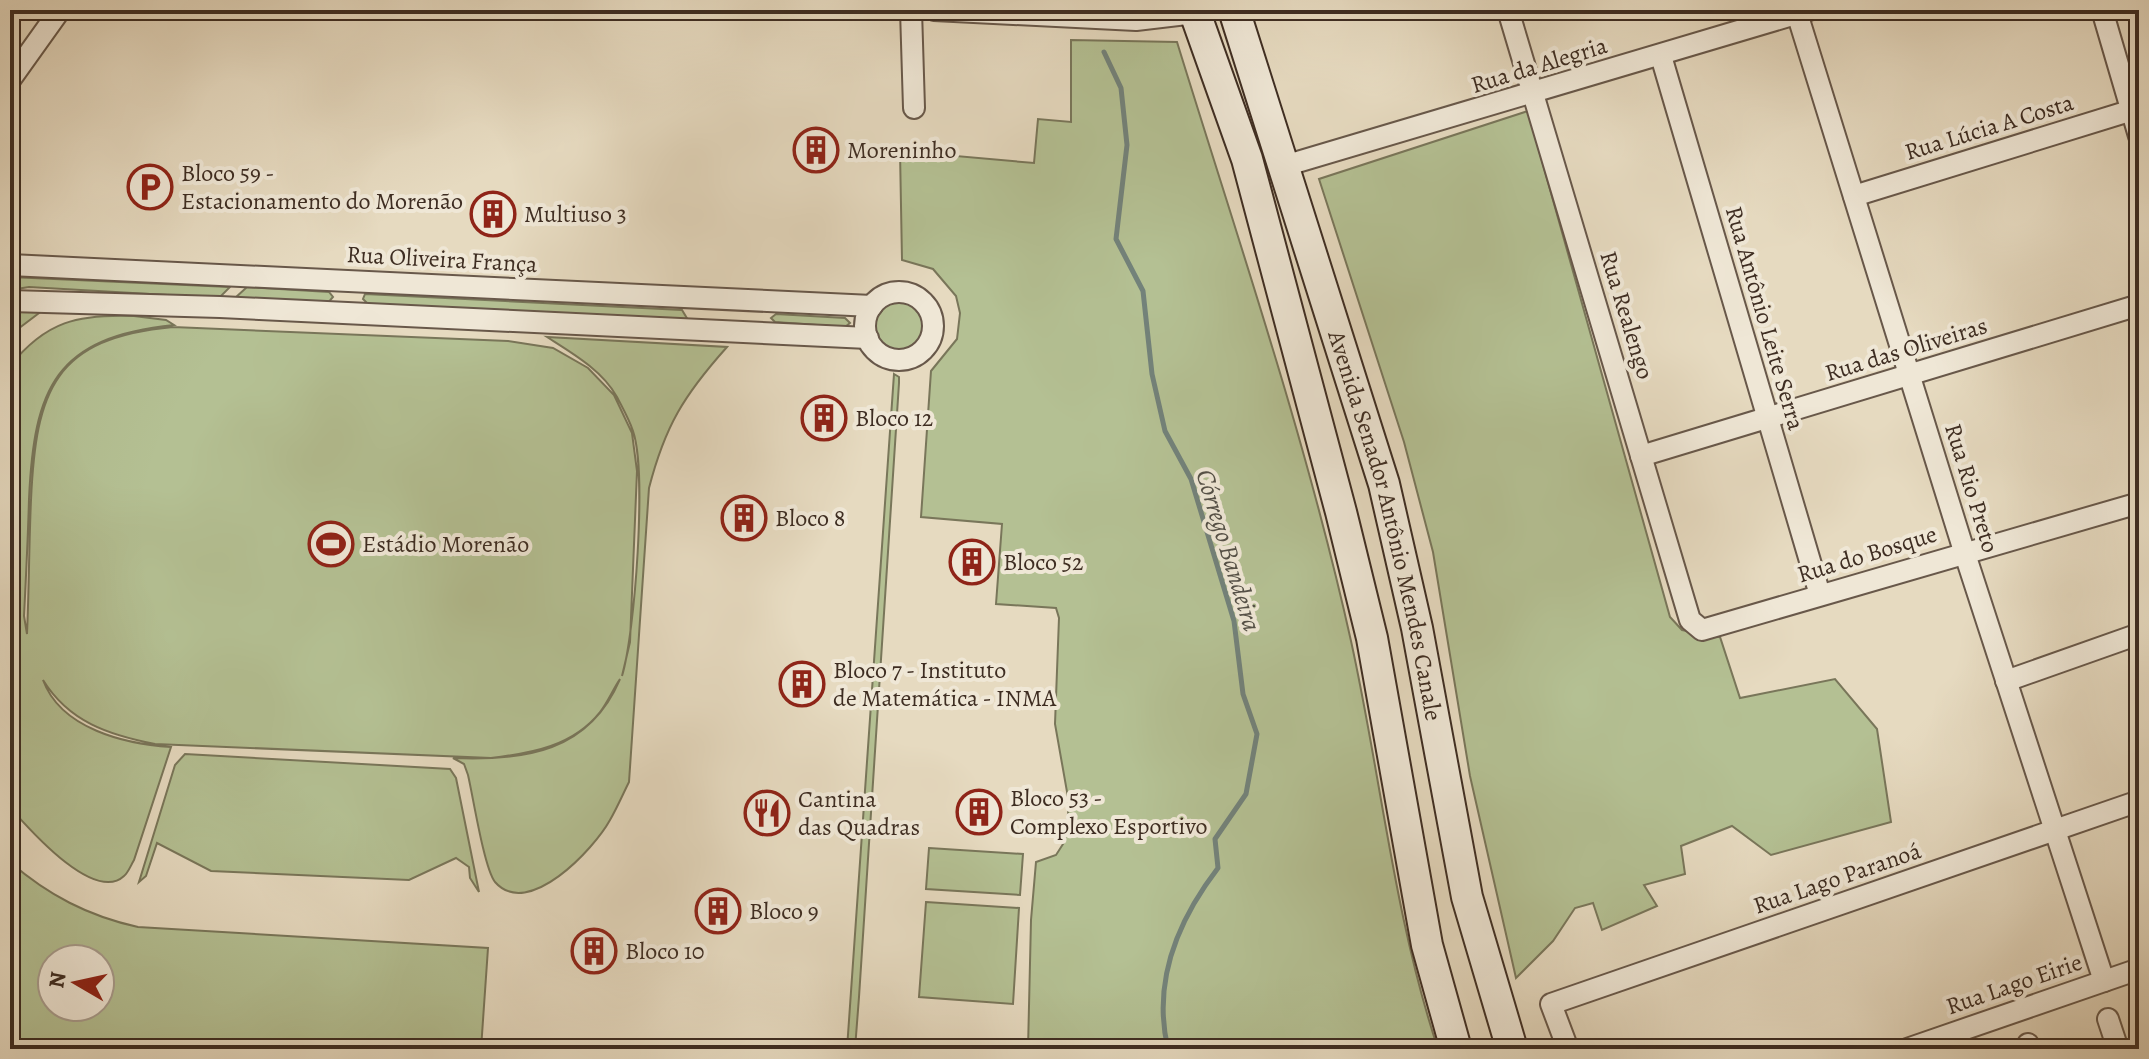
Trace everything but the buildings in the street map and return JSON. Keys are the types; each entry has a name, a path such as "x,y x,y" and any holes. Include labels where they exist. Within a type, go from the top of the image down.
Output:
{"main road":[{"name":"Avenida Senador Antônio Mendes Canale","path":"1234,10 1384,484 1417,628 1467,897 1511,1046"},
{"path":"1195,12 1218,17 1255,77"},
{"name":"Avenida Senador Antônio Mendes Canale","path":"1195,12 1247,159 1372,638 1440,1000 1456,1049"},
{"path":"1247,159 1259,171 1284,166"},
{"path":"1440,1000 1454,983 1474,983 1490,1022 1511,1046"}],"street":[{"path":"10,80 60,10"},
{"path":"911,10 914,108"},
{"path":"934,10 1136,20 1195,12"},
{"name":"Rua Realengo","path":"1508,10 1690,620 1702,630"},
{"path":"2102,10 2136,109 2139,136"},
{"name":"Rua da Alegria","path":"1284,166 1534,95 1801,11"},
{"name":"Rua Rio Preto","path":"1801,11 1854,196 1964,551 2104,981"},
{"name":"Rua Antônio Leite Serra","path":"1661,56 1820,595"},
{"name":"Rua Lúcia A Costa","path":"1854,196 2136,109"},
{"name":"Rua Oliveira França","path":"10,265 872,306"},
{"path":"69,303 73,268"},
{"path":"220,307 247,274"},
{"path":"347,313 350,280"},
{"path":"888,293 910,293 927,306 934,327 926,348 908,359 887,358 877,352 868,338 865,325 872,306 888,293"},
{"path":"10,301 220,307 868,338"},
{"path":"754,302 755,332"},
{"name":"Rua das Oliveiras","path":"1641,456 2139,305"},
{"name":"Rua do Bosque","path":"1702,630 1964,551 2139,503"},
{"path":"2006,681 2139,634"},
{"name":"Rua Lago Paranoá","path":"1568,1049 1551,1004 2139,801"},
{"name":"Rua Lago Eirie","path":"1907,1049 2139,969"},
{"path":"2108,1019 2118,1049"}],"green space":[{"path":"1071,40 1177,42 1270,340 1333,565 1362,692 1410,948 1438,1049 1028,1049 1031,920 1036,862 1056,855 1065,841 1069,803 1055,724 1059,618 1056,608 996,604 1002,524 921,517 931,371 957,339 960,313 956,296 933,269 902,260 900,151 1034,163 1038,119 1071,122"},
{"path":"1528,111 1670,617 1682,630 1720,637 1740,698 1835,679 1877,729 1891,822 1771,855 1732,826 1681,846 1685,874 1644,885 1657,906 1602,930 1593,903 1575,908 1553,941 1516,978 1470,776 1433,552 1404,442 1319,179"},
{"path":"10,277 230,287 219,298 29,287 10,290"},
{"path":"247,287 329,292 333,297 327,304 234,299"},
{"path":"365,294 682,310 688,320 369,305 363,299"},
{"path":"899,299 917,307 925,325 917,343 899,351 881,343 873,325 881,307"},
{"path":"10,307 47,307 10,335"},
{"path":"776,314 845,318 850,323 845,327 775,322 771,318"},
{"name":"Estádio Morenão","path":"134,316 166,320 174,325 134,331 102,342 77,356 59,375 46,398 37,427 32,460 24,616 27,634 31,500 39,428 47,400 59,376 77,358 101,343 133,333 173,327 508,341 553,348 588,368 614,395 632,433 637,471 630,630 639,515 637,452 633,431 617,397 603,378 547,337 727,347 678,412 662,447 649,488 629,782 602,833 559,876 542,887 525,892 509,891 495,882 483,848 468,775 464,764 453,758 490,758 155,744 106,731 78,716 53,694 43,680 64,711 96,731 134,742 171,747 134,860 125,875 112,882 97,880 65,862 15,813 10,804 10,366 37,339 64,323 96,317","holes":["598,714 573,737 552,747 529,754 492,758 551,746 577,733"]},
{"path":"894,374 899,377 899,383 859,997 855,1049 847,1049"},
{"path":"185,754 450,769 456,778 479,892 470,878 469,867 456,858 409,880 211,871 157,843 146,876 139,882 175,765"},
{"path":"929,848 1023,854 1020,895 926,889"},
{"path":"10,862 39,885 70,903 102,917 138,927 488,948 481,1049 10,1049"},
{"path":"926,902 1019,908 1013,1004 919,997"}],"waterway":[{"name":"Córrego Bandeira","path":"1104,52 1121,88 1127,145 1116,239 1143,291 1152,374 1165,431 1191,479 1234,621 1243,694 1257,734 1246,794 1215,839 1218,868 1191,909 1172,953 1163,1000 1168,1049"}],"place":[{"name":"Moreninho","path":"816,150"},
{"name":"Bloco 59 - Estacionamento do Morenão","path":"150,187"},
{"name":"Multiuso 3","path":"493,214"},
{"name":"Bloco 12","path":"824,418"},
{"name":"Bloco 8","path":"744,518"},
{"name":"Estádio Morenão","path":"331,544"},
{"name":"Bloco 52","path":"972,562"},
{"name":"Bloco 7 - Instituto de Matemática - INMA","path":"802,684"},
{"name":"Bloco 53 - Complexo Esportivo","path":"979,812"},
{"name":"Cantina das Quadras","path":"767,813"},
{"name":"Bloco 9","path":"718,911"},
{"name":"Bloco 10","path":"594,951"}]}
